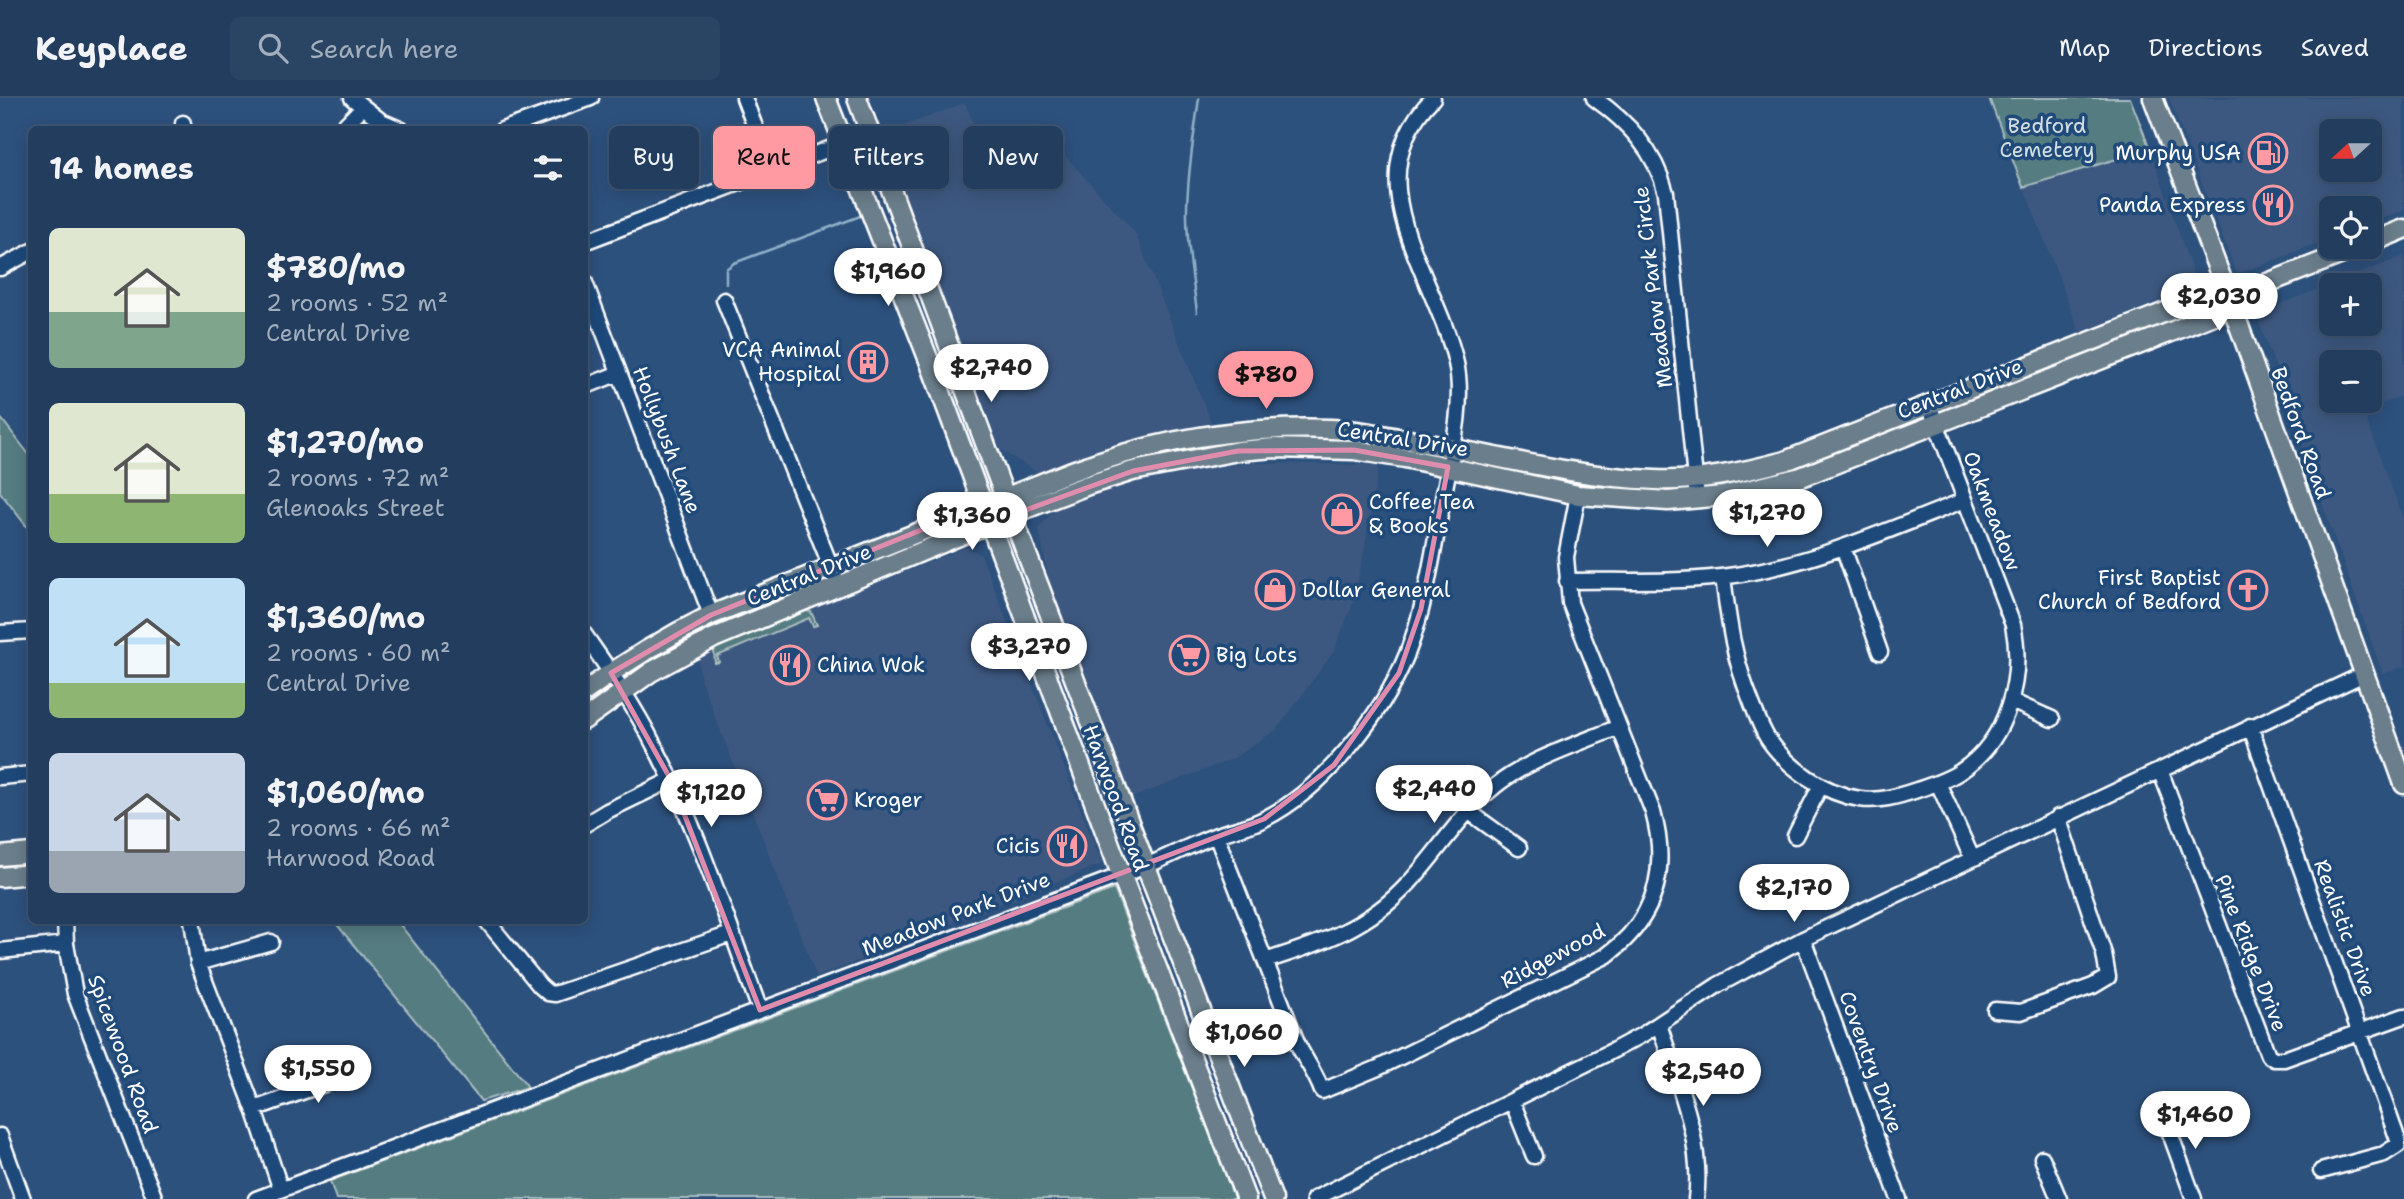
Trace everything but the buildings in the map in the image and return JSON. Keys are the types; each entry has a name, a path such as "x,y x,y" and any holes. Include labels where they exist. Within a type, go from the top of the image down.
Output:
{"main road":[{"name":"Harwood Road","path":"826,98 837,126"},
{"name":"Harwood Road","path":"858,98 868,126"},
{"name":"Bedford Road","path":"2153,98 2229,298 2404,784"},
{"name":"Harwood Road","path":"862,189 1246,1199"},
{"name":"Harwood Road","path":"892,189 1005,497 1273,1199"},
{"path":"2382,238 2404,229"},
{"name":"Central Drive","path":"588,717 651,672 714,638 1012,514 1088,485 1163,465 1238,451 1354,450 1578,495 1650,500 1697,498 1749,491 1801,477 2216,313 2229,298 2329,259"},
{"name":"Central Drive","path":"588,689 663,638 711,615 1108,457 1230,432 1326,429 1384,435 1597,476 1657,481 1695,479 1785,461 2209,295 2229,298"},
{"path":"912,317 935,307"},
{"path":"1325,449 1326,429"},
{"path":"1159,445 1163,465"},
{"path":"1058,706 1081,696"},
{"path":"0,856 28,853"},
{"path":"0,877 28,874"}],"street":[{"path":"513,126 591,98"},
{"path":"744,98 755,126"},
{"path":"1433,98 1412,125 1403,144 1396,182 1402,219 1456,365 1458,391 1452,448"},
{"name":"Meadow Park Circle","path":"1594,98 1633,130 1641,140 1658,166 1667,192 1697,498"},
{"path":"343,126 357,103 381,121 393,126"},
{"path":"588,240 724,189"},
{"path":"0,268 28,253"},
{"name":"Hollybush Lane","path":"588,291 711,615"},
{"path":"724,300 839,587"},
{"path":"588,385 619,373"},
{"name":"Oakmeadow","path":"1723,577 1731,640 1737,664 1762,727 1781,755 1801,773 1821,785 1860,799 1880,799 1938,783 1959,773 1977,759 1995,736 2011,701 2017,642 2013,625 1929,405"},
{"name":"Meadow Park Drive","path":"256,1199 1146,866 1216,835 1264,819 1314,785 1349,748 1385,697 1408,652 1421,609 1452,448"},
{"name":"Ridgewood","path":"1216,835 1298,1045 1307,1064 1316,1073 1322,1091 1378,1068 1606,956 1633,932 1650,905 1660,869 1660,837 1653,812 1574,618 1567,581 1566,557 1578,495"},
{"path":"1567,581 1691,580 1723,577 1843,547 1965,500"},
{"path":"1843,547 1880,652"},
{"path":"0,633 28,631"},
{"path":"588,640 624,692 671,780 760,1010"},
{"path":"1314,1199 1614,1051 1718,985 1803,939 2364,674"},
{"path":"2011,701 2052,719"},
{"name":"Realistic Drive","path":"2250,726 2395,1128 2398,1145 2384,1154 2321,1171"},
{"path":"1265,961 1324,942 1370,918 1409,883 1468,811 1508,777 1556,753 1619,727"},
{"name":"Pine Ridge Drive","path":"2160,770 2268,1055 2274,1059 2284,1059 2404,1016"},
{"path":"0,777 28,775"},
{"path":"588,822 607,810 671,780"},
{"path":"1938,783 1972,858"},
{"path":"1795,836 1821,785"},
{"path":"1468,811 1519,848"},
{"path":"1995,1010 2021,1013 2093,986 2108,977 2104,954 2058,817"},
{"name":"Spicewood Road","path":"65,924 75,994 155,1199"},
{"path":"193,924 198,963 254,1109 281,1189"},
{"path":"489,924 540,986 548,993 555,994 732,934"},
{"name":"Coventry Drive","path":"1803,939 1899,1199"},
{"path":"198,963 271,942"},
{"path":"0,951 66,944"},
{"path":"1659,1024 1689,1120 1697,1171 1696,1199"},
{"path":"254,1109 338,1079 361,1066"},
{"path":"1512,1101 1534,1156"},
{"path":"2163,1114 2194,1199"},
{"path":"0,1136 23,1199"},
{"path":"2042,1158 2059,1199"}],"highlighted area":[{"path":"1354,450 1448,467 1421,609 1399,673 1334,765 1264,819 760,1010 671,780 611,673 711,615 929,526 983,505 990,523 1133,471 1238,451"}],"shaded area":[{"path":"2169,98 2404,98 2404,210 2382,218 2382,196 2319,196 2319,243 2237,274"},
{"path":"965,103 974,126 963,126 963,189 1063,189 1063,154 1135,233 1211,422 1141,438 1039,473 1001,450 903,189 949,189 949,126 903,126"},
{"path":"2150,149 2197,286 2080,332 2024,187"},
{"path":"2404,256 2404,395 2382,404 2382,350 2319,350 2319,413 2364,413 2404,521 2404,666 2383,674 2291,415 2294,414 2259,323 2265,310 2319,289 2319,336 2382,336 2382,273 2360,273"},
{"path":"1251,463 1379,465 1351,608 1333,652 1277,729 1232,759 1131,798 1049,581 1039,528 1055,509 1146,477"},
{"path":"967,547 981,555 1102,864 817,977 701,680 698,658 716,648"}],"green space":[{"name":"Bedford Cemetery","path":"1989,98 2130,98 2150,149 2023,187"},
{"path":"0,417 28,453 28,528 0,492"},
{"path":"798,595 631,676 631,673 710,625"},
{"path":"806,611 811,612 817,625 813,626 809,618 717,656 719,662 715,663 716,648"},
{"path":"1114,889 1235,1199 336,1199 330,1181"},
{"path":"336,924 399,924 528,1087 481,1101"}],"waterway":[{"path":"1197,312 1189,251 1187,204 1199,98"},
{"path":"726,283 726,269 734,263 863,215"}],"place":[{"name":"Murphy USA","path":"2268,153"},
{"name":"Panda Express","path":"2273,205"},
{"name":"VCA Animal Hospital","path":"868,362"},
{"name":"Coffee Tea & Books","path":"1342,514"},
{"name":"Dollar General","path":"1275,590"},
{"name":"First Baptist Church of Bedford","path":"2248,590"},
{"name":"Big Lots","path":"1189,655"},
{"name":"China Wok","path":"790,665"},
{"name":"Kroger","path":"827,800"},
{"name":"Cicis","path":"1067,846"}]}
